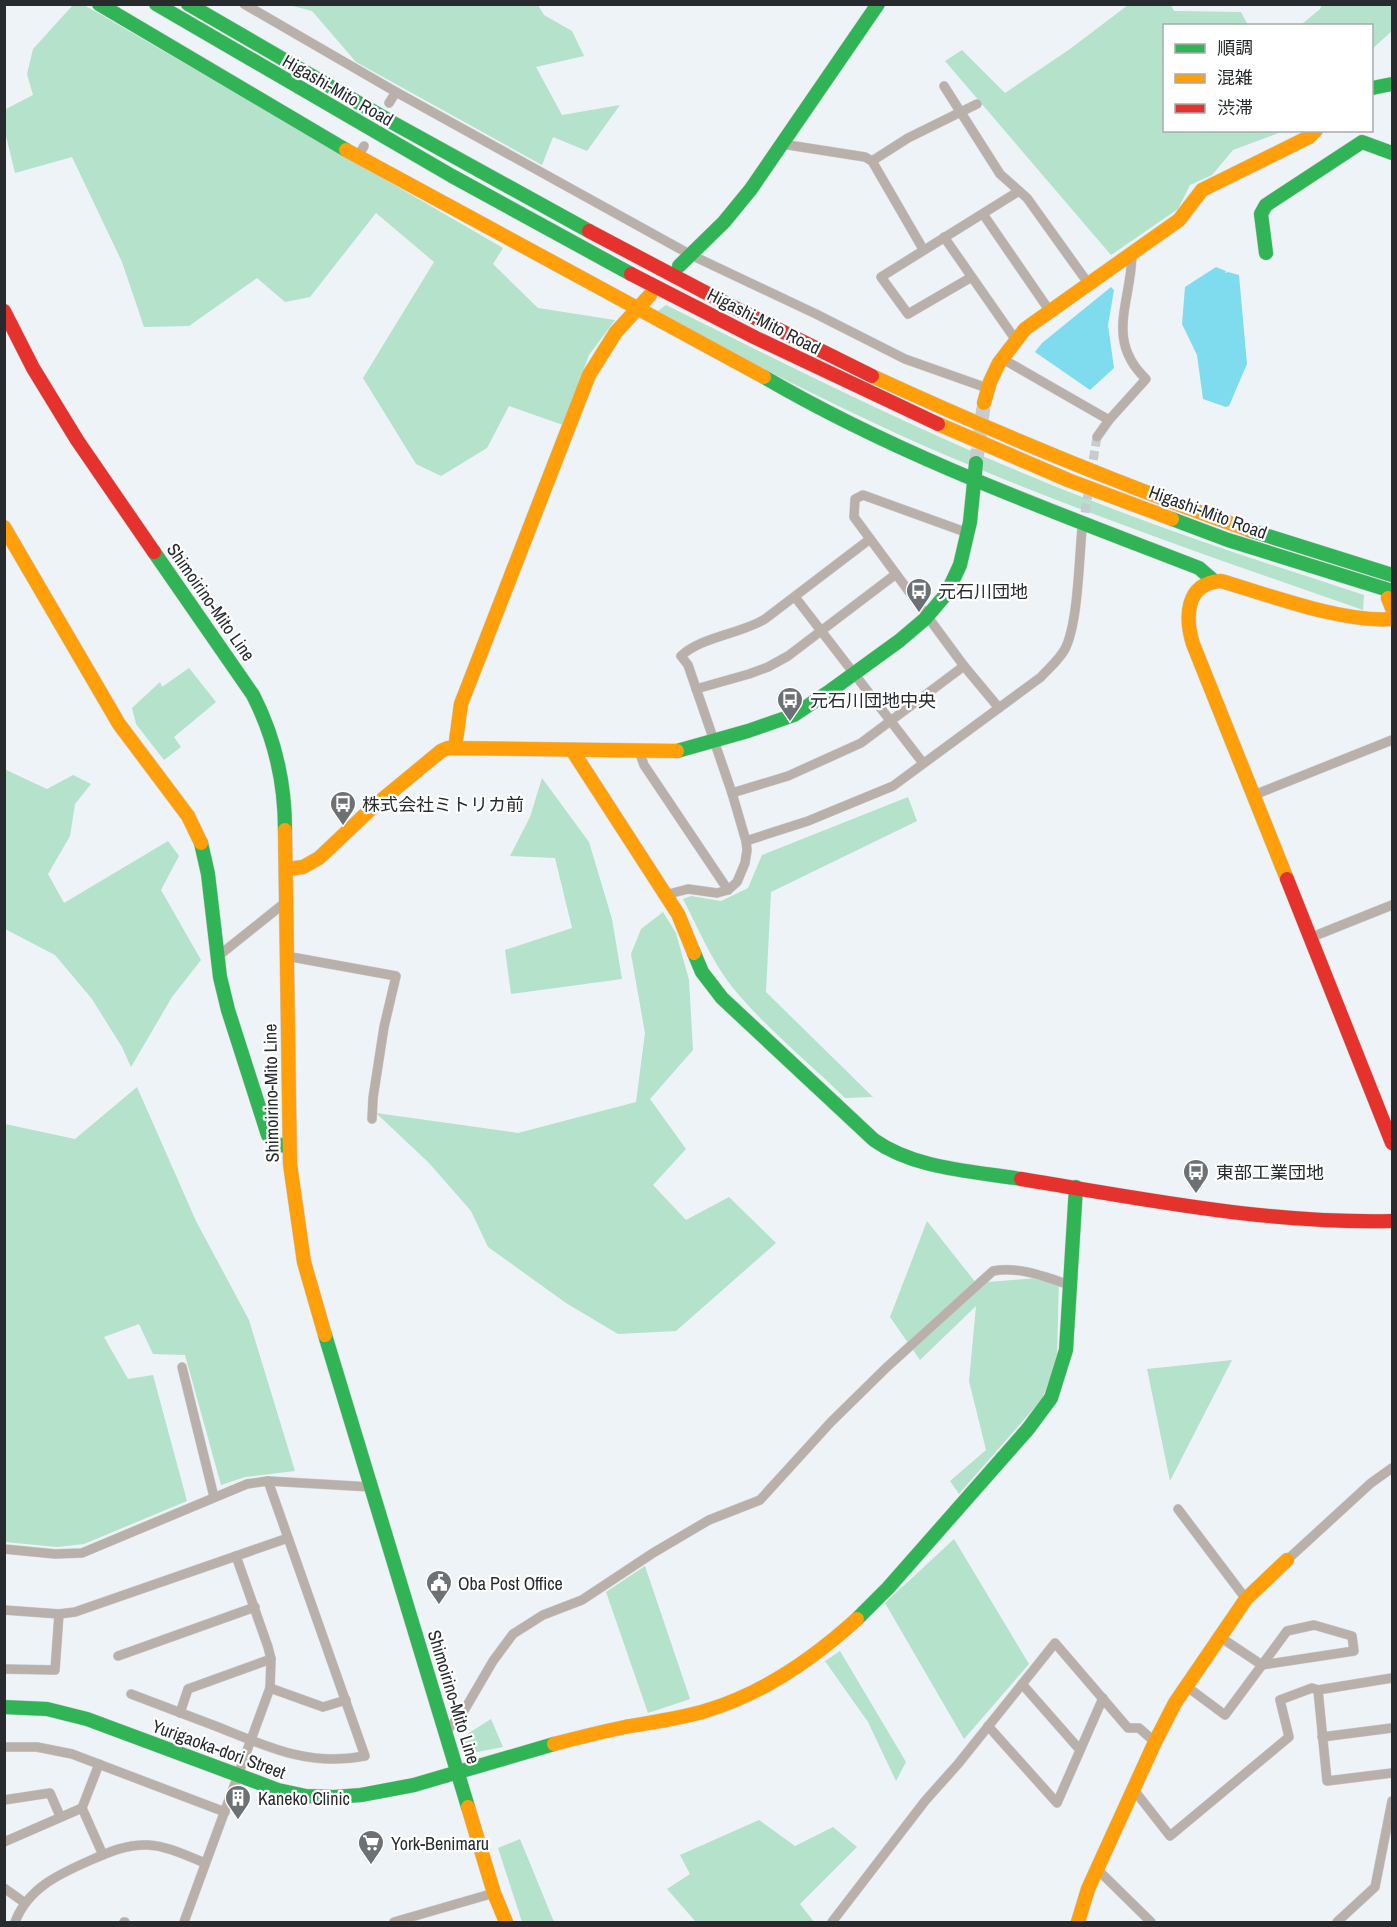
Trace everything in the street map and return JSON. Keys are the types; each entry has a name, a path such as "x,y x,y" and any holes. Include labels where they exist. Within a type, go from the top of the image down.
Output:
{"main road":[{"path":"99,4 636,308 726,355 759,376 850,422 974,479 1199,568 1214,581"},
{"name":"Higashi-Mito Road","path":"156,4 435,166 597,256 756,338 866,391 1062,476 1155,513 1391,599"},
{"name":"Higashi-Mito Road","path":"188,4 605,240 764,324 873,376 970,420 1160,498 1262,535 1392,567"},
{"path":"678,266 737,207 878,4"},
{"path":"1373,88 1392,84"},
{"path":"984,403 987,388 1001,358 1015,339 1050,310 1179,220 1196,197 1210,185 1309,137 1314,132"},
{"path":"1266,253 1261,214 1266,205 1362,142 1392,153"},
{"path":"455,748 461,704 589,375 607,342 650,295"},
{"name":"Shimoirino-Mito Line","path":"4,311 41,381 77,440 261,709 273,739 282,773 287,869 289,1147 293,1206 308,1278 494,1893 506,1923"},
{"path":"287,869 311,864 372,808 441,751 455,748 675,751 713,742 786,718 824,697 903,638 928,616 954,580 963,557 968,533 976,463"},
{"path":"4,528 119,724 188,816 202,846 208,874 217,957 228,1010 268,1135 274,1143 289,1147"},
{"path":"1392,619 1374,621 1362,619 1214,581 1204,585 1195,594 1187,621 1196,651 1312,937 1392,1143"},
{"path":"572,750 665,895 686,931 702,972 722,998 880,1144 904,1157 922,1162 1161,1202 1278,1218 1346,1222 1392,1221"},
{"name":"Yurigaoka-dori Street","path":"4,1707 45,1708 72,1714 238,1777 295,1795 332,1798 383,1793 611,1730 670,1720 719,1707 791,1671 863,1614 1045,1407 1051,1398 1062,1365 1067,1339 1076,1187"},
{"path":"1078,1923 1081,1907 1097,1869 1175,1703 1246,1599 1287,1560"}],"street":[{"path":"244,4 396,92 691,255 816,314 905,360 987,388"},
{"path":"944,86 1000,174 1027,198 1088,283"},
{"path":"389,103 396,92"},
{"path":"872,161 908,138 961,114 977,104"},
{"path":"782,144 865,157 872,161 923,249"},
{"path":"970,278 908,314 881,277 1019,191"},
{"path":"984,214 1050,310"},
{"path":"944,237 970,278 1015,339"},
{"path":"1097,437 1109,420 1146,379 1135,369 1126,353 1122,323 1132,269 1132,253"},
{"path":"1001,358 1109,420"},
{"path":"968,533 863,495 855,500 854,517 964,666 999,708"},
{"path":"746,841 808,820 893,786 1041,677 1065,649 1074,611 1082,530"},
{"path":"665,895 688,889 717,893 728,890 737,882 741,873 746,841 688,665 681,656 689,648 752,627 870,539"},
{"path":"696,689 768,667 788,656 897,574"},
{"path":"795,597 923,764"},
{"path":"732,793 788,776 861,743 964,666"},
{"path":"1254,795 1392,740"},
{"path":"639,751 644,765 728,890"},
{"path":"217,957 287,901"},
{"path":"1312,937 1392,905"},
{"path":"286,956 396,976 384,1027 372,1119"},
{"path":"446,1732 465,1709 493,1661 513,1634 543,1615 582,1600 653,1553 709,1520 760,1500 831,1422 993,1271 1007,1268 1070,1285"},
{"path":"182,1367 214,1497"},
{"path":"1287,1560 1371,1483 1392,1468"},
{"path":"4,1549 55,1554 82,1553 247,1484 268,1481 370,1486"},
{"path":"131,1694 290,1755 347,1760 365,1756 268,1481"},
{"path":"1178,1509 1246,1599"},
{"path":"4,1610 59,1614 75,1612 288,1538"},
{"path":"184,1923 270,1688 271,1659 237,1556"},
{"path":"118,1656 255,1607"},
{"path":"4,1669 55,1670 59,1614"},
{"path":"1186,1686 1225,1715 1262,1665 1287,1631 1314,1626 1352,1636 1354,1651 1262,1665 1220,1637"},
{"path":"832,1923 925,1801 958,1764 1055,1643 1128,1728 1139,1728 1155,1742"},
{"path":"180,1713 188,1689 271,1659"},
{"path":"1134,1790 1170,1836 1289,1737 1280,1700 1312,1688 1318,1690 1392,1678"},
{"path":"1022,1684 1080,1750"},
{"path":"270,1688 323,1707 346,1700"},
{"path":"1318,1690 1327,1781 1392,1773"},
{"path":"988,1726 1057,1803 1103,1698"},
{"path":"1322,1737 1392,1728"},
{"path":"4,1747 37,1747 56,1750 225,1812"},
{"path":"99,1764 82,1808 103,1855"},
{"path":"4,1800 50,1793 60,1816"},
{"path":"1337,1923 1375,1887 1392,1801"},
{"path":"4,1842 82,1808"},
{"path":"15,1923 25,1904 48,1881 103,1855 131,1846 156,1846 205,1863"},
{"path":"1097,1869 1151,1923"},
{"path":"4,1888 25,1904"},
{"path":"394,1923 494,1893"}],"green space":[{"path":"73,5 84,5 503,248 493,264 538,308 615,320 589,355 563,425 509,406 487,448 441,476 416,464 363,378 434,262 376,213 310,297 285,302 257,278 189,326 144,327 122,262 72,157 15,173 5,132 4,110 33,95 27,74 33,49"},
{"path":"289,5 538,5 544,15 572,31 584,56 536,67 562,115 620,105 587,151 553,137 542,165 356,62 312,11"},
{"path":"1128,5 1171,5 1174,11 1241,12 1247,24 1163,24 1163,132 1281,132 1233,150 1212,175 1190,185 1178,209 1111,255 945,61 962,50 1005,93 1070,49"},
{"path":"1322,5 1392,5 1392,31 1373,48 1373,24 1302,24"},
{"path":"666,305 770,357 982,456 1192,538 1364,595 1363,610 1122,525 938,452 816,395 655,313"},
{"path":"189,668 216,702 174,737 181,747 164,760 136,724 132,708 160,682 162,687"},
{"path":"4,769 47,789 73,775 91,784 75,804 70,836 48,874 64,903 168,841 179,856 161,890 201,960 172,997 131,1067 122,1047 92,999 55,955 5,929"},
{"path":"542,778 589,842 612,919 622,979 511,994 505,950 572,928 555,858 510,856 530,817"},
{"path":"908,797 917,821 771,892 766,992 873,1097 845,1098 773,1030 733,988 712,956 683,899 691,896 721,901 748,888 762,855"},
{"path":"663,912 676,933 689,980 693,1050 650,1099 686,1149 653,1185 686,1220 729,1197 776,1243 676,1331 618,1334 566,1303 488,1247 471,1211 429,1163 376,1113 518,1133 636,1102 645,1033 631,954 641,929"},
{"path":"137,1087 196,1221 249,1320 295,1471 245,1477 221,1485 185,1355 153,1354 139,1324 104,1337 128,1379 153,1375 187,1501 84,1544 57,1547 5,1542 5,1124 75,1139"},
{"path":"927,1221 976,1283 1059,1276 1057,1360 1042,1399 959,1494 950,1481 986,1450 969,1381 976,1306 920,1360 890,1317"},
{"path":"1232,1360 1170,1481 1147,1369"},
{"path":"954,1539 1029,1664 964,1739 885,1603"},
{"path":"645,1566 690,1699 648,1713 606,1592"},
{"path":"840,1651 906,1762 896,1781 868,1722 825,1661"},
{"path":"491,1719 503,1747 467,1754 461,1738"},
{"path":"759,1820 795,1846 833,1827 857,1847 800,1904 814,1922 696,1922 667,1889 690,1874 680,1855"},
{"path":"520,1839 554,1922 522,1922 498,1848"}],"water":[{"path":"1216,267 1226,271 1225,273 1239,275 1247,364 1229,406 1226,407 1203,399 1197,355 1182,324 1185,287"},
{"path":"1111,287 1114,290 1108,325 1114,368 1090,390 1035,352 1042,343"}],"tunnel":[{"path":"976,463 984,403"},
{"path":"1091,473 1097,437"},
{"path":"1083,526 1089,487"}],"traffic: fast":[{"path":"99,4 346,150"},
{"path":"156,4 452,176 631,274"},
{"path":"188,4 395,124 589,231"},
{"path":"679,266 724,222 751,189 878,4"},
{"path":"1373,88 1392,84"},
{"path":"1266,253 1261,214 1266,205 1362,142 1392,153"},
{"path":"764,377 816,406 923,458 1033,504 1199,568 1214,581"},
{"path":"677,751 794,715 899,641 925,619 947,593 960,565 970,522 976,463"},
{"path":"1172,519 1228,540 1392,591"},
{"path":"1249,530 1392,575"},
{"path":"154,552 253,695 261,711 273,744 281,778 285,830"},
{"path":"201,843 208,874 220,977 228,1010 268,1135 274,1143 289,1147"},
{"path":"694,953 702,972 722,998 874,1140 890,1150 926,1163 1021,1179"},
{"path":"857,1619 888,1588 1028,1429 1051,1398 1066,1350 1076,1187"},
{"path":"325,1335 468,1807"},
{"path":"4,1707 47,1709 87,1719 278,1790 306,1796 361,1795 414,1785 554,1744"}],"traffic: slow":[{"path":"984,403 999,363 1025,329 1179,220 1202,190 1309,137 1314,132"},
{"path":"346,150 764,377"},
{"path":"455,748 461,704 589,375 616,332 650,295"},
{"path":"872,376 1059,458 1249,530"},
{"path":"938,424 1068,480 1172,519"},
{"path":"4,527 119,724 188,816 201,843"},
{"path":"1287,879 1193,644 1189,623 1190,604 1200,588 1209,583 1221,581 1351,617 1392,619"},
{"path":"1388,598 1392,608"},
{"path":"287,869 303,867 319,858 372,808 441,751 448,748 677,751"},
{"path":"572,750 678,914 694,953"},
{"path":"285,830 290,1164 304,1262 325,1335"},
{"path":"1078,1922 1088,1889 1175,1703 1246,1599 1287,1560"},
{"path":"554,1744 685,1716 726,1704 786,1674 823,1648 857,1619"},
{"path":"468,1807 494,1893 506,1922"}],"traffic: jam":[{"path":"589,231 731,306 872,376"},
{"path":"631,274 756,338 938,424"},
{"path":"4,311 33,368 77,440 154,552"},
{"path":"1287,879 1392,1143"},
{"path":"1021,1179 1206,1209 1299,1219 1392,1221"}],"place":[{"name":"元石川団地","path":"919,614"},
{"name":"元石川団地中央","path":"790,723"},
{"name":"株式会社ミトリカ前","path":"343,827"},
{"name":"東部工業団地","path":"1196,1195"},
{"name":"Oba Post Office","path":"439,1606"},
{"name":"Kaneko Clinic","path":"238,1821"},
{"name":"York-Benimaru","path":"371,1866"}]}
